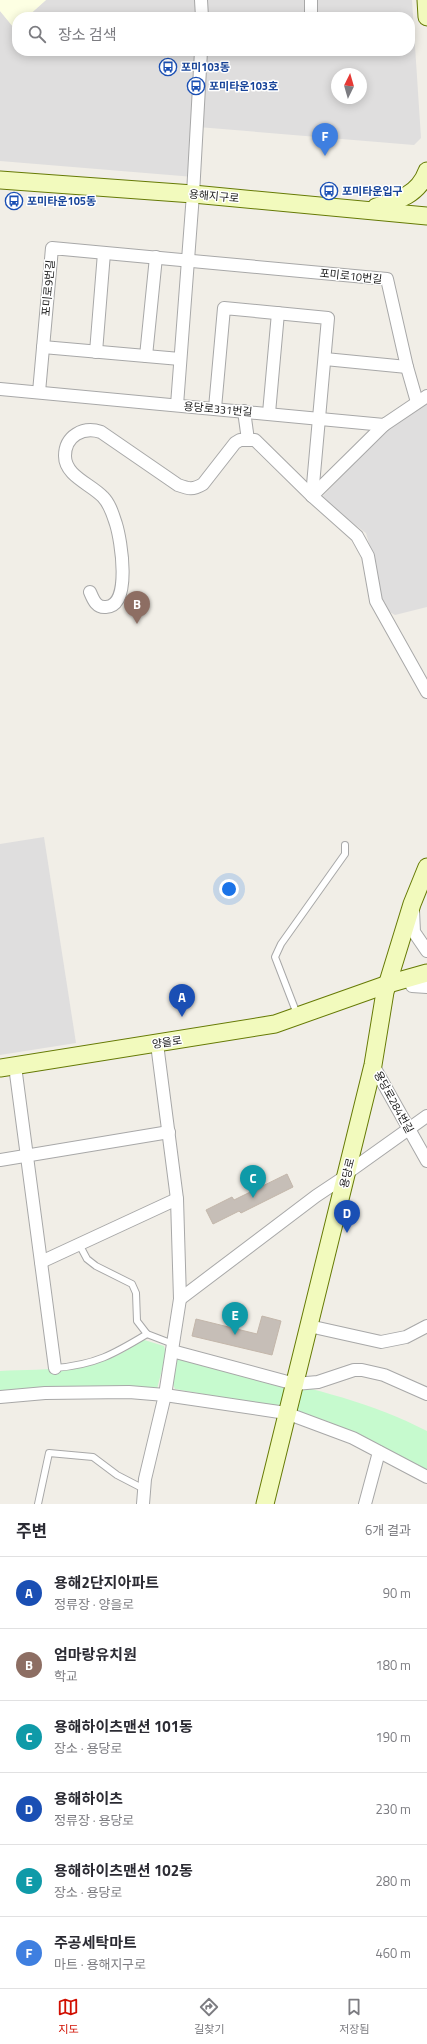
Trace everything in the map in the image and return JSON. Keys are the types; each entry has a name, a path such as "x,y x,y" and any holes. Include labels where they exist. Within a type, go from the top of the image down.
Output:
{"street":[{"path":"201,0 202,12"},
{"path":"311,0 311,12"},
{"path":"426,0 427,17"},
{"path":"177,405 193,194 201,56"},
{"path":"367,210 393,202 409,195 417,189 427,171"},
{"name":"용해지구로","path":"0,180 193,194 427,216"},
{"name":"포미로9번길","path":"39,392 52,248 188,260"},
{"path":"96,352 104,252"},
{"path":"146,356 156,257"},
{"name":"포미로10번길","path":"188,260 387,279 407,367 422,399"},
{"path":"215,408 224,308 328,318 312,496"},
{"path":"269,413 278,313"},
{"path":"43,347 180,359"},
{"path":"324,359 407,367"},
{"name":"용당로331번길","path":"0,389 269,413 384,425"},
{"path":"312,496 384,425 422,399"},
{"path":"244,411 248,440"},
{"path":"90,592 96,604 101,607 108,607 116,602 121,590 121,549 116,523 108,505 100,494 75,475 66,464 66,446 71,437 89,430 101,432 178,485 189,489 196,489 203,484 235,443 240,440 254,440 312,496 357,536 368,556 376,601 427,692"},
{"name":"용당로","path":"265,1504 373,1064 386,988 412,904 427,867"},
{"path":"412,904 414,932 427,951"},
{"name":"양을로","path":"7,1067 275,1024 330,1004 422,979"},
{"path":"143,1504 145,1479 165,1394 180,1299 177,1199 157,1044"},
{"name":"용당로284번길","path":"373,1064 427,1161"},
{"path":"7,1067 27,1156 55,1368"},
{"path":"180,1299 316,1196 427,1116"},
{"path":"0,1160 169,1132"},
{"path":"41,1262 177,1199"},
{"path":"309,1326 381,1342 406,1337 427,1326"},
{"path":"172,1347 295,1384 318,1382 354,1370 362,1370 384,1375 427,1394"},
{"path":"0,1396 91,1392 165,1394 286,1414 353,1438 427,1477"},
{"path":"365,1504 379,1452"}],"lane":[{"path":"298,1016 275,957 281,944 345,854 345,845"},
{"path":"79,1244 87,1259 96,1266 132,1284 136,1293 137,1320 147,1334 172,1347"},
{"path":"55,1368 79,1366 111,1356 147,1334"},
{"path":"38,1504 49,1453 93,1457 117,1475 144,1489"}],"shaded area":[{"path":"0,0 46,0 33,12 12,12 12,26 0,11"},
{"path":"46,0 412,0 413,12 33,12"},
{"path":"0,11 12,26 12,56 415,56 415,46 421,138 414,145 198,127 194,177 0,161"},
{"path":"427,401 427,607 395,615 386,610 380,603 371,550 366,533 322,500 322,497 383,433"},
{"path":"44,837 76,1043 0,1055 0,844"}],"green space":[{"path":"141,1339 164,1346 166,1354 157,1389 0,1393 0,1371 56,1369 93,1364 111,1358 127,1350"},
{"path":"177,1359 304,1387 367,1406 397,1417 427,1431 427,1470 329,1422 294,1410 175,1389 172,1382"}],"building":[{"path":"287,1174 293,1187 241,1213 239,1211 213,1224 206,1210 232,1197 234,1200"},
{"path":"262,1316 281,1321 272,1355 192,1336 196,1319 257,1334"}],"place":[{"name":"포미103동","path":"168,67"},
{"name":"포미타운103호","path":"196,86"},
{"name":"주공세탁마트","path":"325,156"},
{"name":"포미타운입구","path":"329,191"},
{"name":"포미타운105동","path":"14,201"},
{"name":"엄마랑유치원","path":"137,624"},
{"name":"용해2단지아파트","path":"182,1017"},
{"name":"용해하이츠맨션 101동","path":"253,1198"},
{"name":"용해하이츠","path":"347,1233"},
{"name":"용해하이츠맨션 102동","path":"235,1335"}]}
